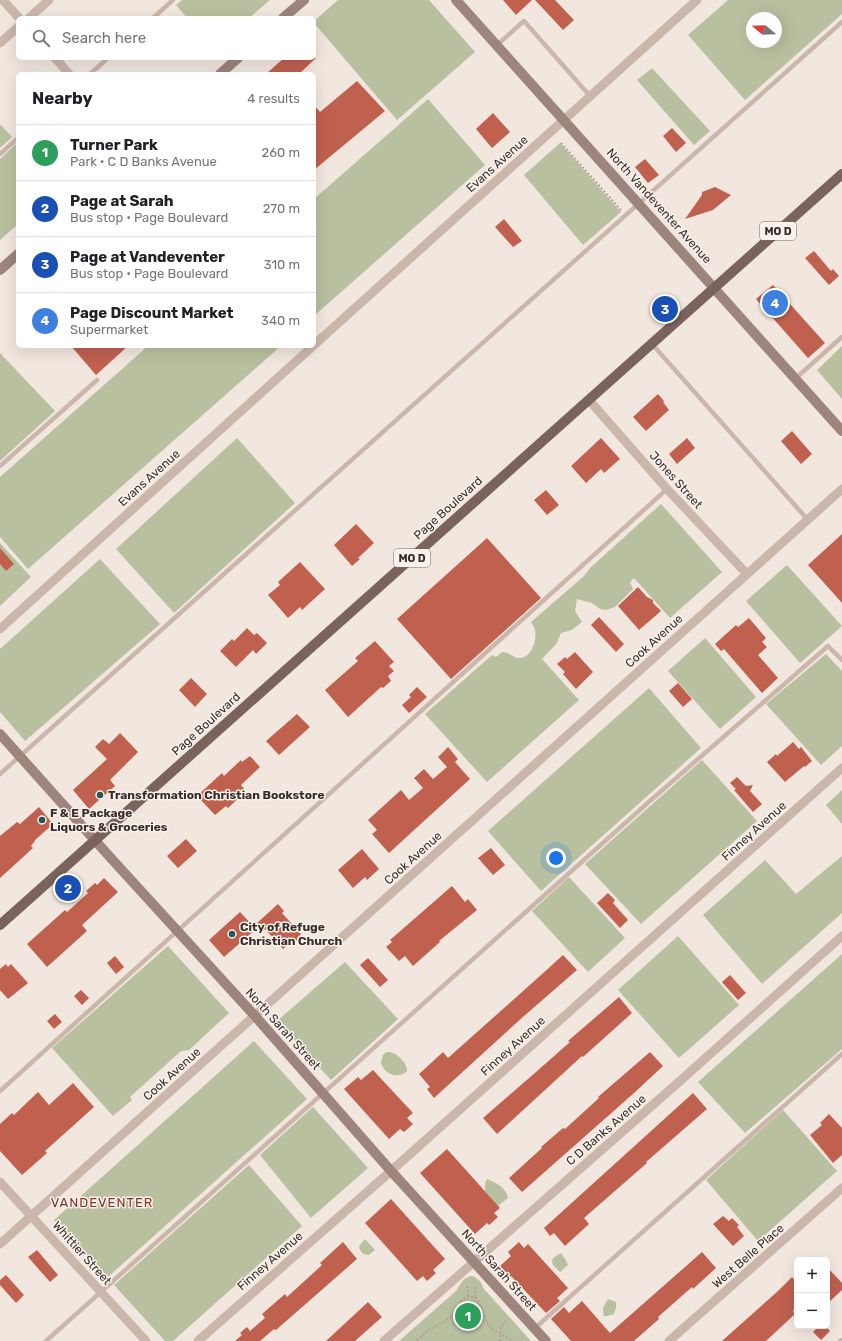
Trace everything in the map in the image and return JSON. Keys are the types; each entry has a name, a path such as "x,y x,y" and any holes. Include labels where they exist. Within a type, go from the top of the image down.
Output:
{"main road":[{"name":"Page Boulevard","path":"0,925 842,174"}],"street":[{"path":"3,0 17,16"},
{"path":"31,16 49,0"},
{"path":"285,16 304,0"},
{"name":"North Vandeventer Avenue","path":"456,0 842,431"},
{"name":"Evans Avenue","path":"316,344 697,0"},
{"path":"0,44 16,29"},
{"path":"57,60 67,72"},
{"path":"222,72 236,60"},
{"path":"0,270 16,256"},
{"name":"Evans Avenue","path":"0,629 312,348"},
{"name":"Jones Street","path":"589,400 667,489 747,574"},
{"name":"Cook Avenue","path":"0,1244 747,574 841,492"},
{"name":"North Sarah Street","path":"0,734 95,841 255,1016 391,1171 546,1341"},
{"name":"Finney Avenue","path":"198,1341 391,1171 842,768"},
{"name":"C D Banks Avenue","path":"384,1341 680,1081 842,936"},
{"name":"Whittier Street","path":"0,1182 32,1215 146,1341"},
{"name":"West Belle Place","path":"669,1341 842,1188"}],"lane":[{"path":"155,16 174,0"},
{"path":"497,45 524,21 590,96"},
{"path":"0,774 842,22"},
{"path":"92,72 106,60"},
{"path":"0,154 16,140"},
{"path":"796,378 842,337"},
{"path":"652,344 808,520"},
{"path":"0,466 97,380"},
{"path":"0,1091 667,489"},
{"path":"46,1341 322,1092 651,800 828,646 842,660"},
{"path":"535,1328 842,1054"}],"path":[{"path":"561,143 622,211"},
{"path":"467,1286 468,1296"},
{"path":"474,1297 476,1287"},
{"path":"417,1341 432,1328 453,1314 462,1301 468,1296 474,1297 479,1302 482,1314 493,1329 512,1341"},
{"path":"500,1341 502,1325 506,1321"}],"green space":[{"path":"182,0 270,0 251,16 185,16 176,5"},
{"path":"338,0 429,0 475,52 397,120 316,25 316,19"},
{"path":"728,0 842,0 842,14 745,100 688,35"},
{"path":"652,68 710,131 694,145 637,80"},
{"path":"428,99 485,165 316,314 316,197"},
{"path":"0,124 12,137 0,148"},
{"path":"560,143 621,212 583,245 524,175"},
{"path":"16,144 16,226 0,240 0,159"},
{"path":"842,346 842,399 817,370"},
{"path":"146,348 279,348 28,569 0,537 0,477"},
{"path":"0,353 55,411 0,461"},
{"path":"237,438 295,503 174,613 116,549"},
{"path":"661,504 722,572 670,618 634,578 630,582 633,589 615,607 606,610 600,609 592,603 577,599 575,611 582,622 572,630 561,633 557,643 542,659 579,700 487,782 425,714 492,655 496,657 502,652 519,658 527,655 533,648 535,639 535,629 531,622 584,576 591,567"},
{"path":"0,543 31,577 0,606"},
{"path":"100,559 160,624 25,741 0,712 0,649"},
{"path":"787,565 842,626 800,663 746,601"},
{"path":"705,638 756,697 720,729 668,671"},
{"path":"826,654 842,671 842,746 821,765 766,704"},
{"path":"649,688 701,748 541,891 488,831"},
{"path":"702,760 757,821 641,924 585,864"},
{"path":"842,790 842,824 826,805"},
{"path":"842,856 842,913 762,984 703,915 765,860 796,894"},
{"path":"569,877 625,938 588,972 532,911"},
{"path":"678,936 739,1005 679,1058 618,990"},
{"path":"168,946 229,1013 189,1050 181,1051 130,1097 132,1100 113,1116 52,1048"},
{"path":"842,954 842,1049 745,1133 698,1082"},
{"path":"345,962 398,1019 331,1080 277,1021"},
{"path":"254,1041 307,1099 108,1277 54,1220"},
{"path":"386,1052 395,1054 400,1058 405,1063 407,1071 403,1074 395,1075 385,1070 381,1062 383,1055"},
{"path":"313,1107 368,1168 311,1218 260,1155"},
{"path":"783,1110 837,1171 758,1241 706,1180"},
{"path":"249,1165 302,1226 173,1341 165,1341 114,1285"},
{"path":"487,1179 500,1186 507,1194 508,1198 498,1206 485,1191"},
{"path":"365,1239 375,1250 369,1255 363,1254 359,1248"},
{"path":"561,1253 568,1265 560,1272 553,1265 552,1261 553,1258"},
{"path":"473,1276 480,1281 484,1289 531,1341 399,1341 456,1291 464,1279"},
{"path":"608,1299 616,1302 616,1308 614,1314 604,1316 603,1309"}],"building":[{"path":"503,0 532,0 516,15"},
{"path":"535,0 555,0 574,20 563,30"},
{"path":"282,60 314,60 301,72 268,72"},
{"path":"357,81 385,111 316,168 316,107 320,112"},
{"path":"493,113 510,132 492,148 476,129"},
{"path":"672,128 686,143 676,152 663,136"},
{"path":"645,159 659,175 648,183 635,167"},
{"path":"715,187 731,195 713,210 685,219 702,195 702,192"},
{"path":"504,219 522,241 513,247 495,227"},
{"path":"814,251 831,271 833,269 839,276 829,285 805,258"},
{"path":"773,285 825,343 808,358 756,299"},
{"path":"73,348 126,348 96,375"},
{"path":"658,394 669,410 646,431 633,417"},
{"path":"792,431 812,454 801,464 781,441"},
{"path":"601,438 620,459 604,473 601,469 586,483 571,466"},
{"path":"687,438 695,448 677,464 669,454"},
{"path":"546,490 559,505 547,515 534,500"},
{"path":"356,524 374,543 352,566 334,545"},
{"path":"842,534 842,603 808,565"},
{"path":"487,538 541,598 451,679 397,619"},
{"path":"0,548 14,564 6,571 0,564"},
{"path":"300,562 325,589 302,610 300,607 288,618 268,595 280,585 278,582"},
{"path":"638,587 647,597 653,600 653,603 661,611 639,630 618,606"},
{"path":"599,617 624,644 616,652 591,625"},
{"path":"749,618 766,638 762,642 767,647 758,655 778,678 762,693 724,649 721,651 715,644 736,625 738,627"},
{"path":"247,628 254,635 257,633 267,643 256,654 253,650 236,667 220,651 232,639 234,641"},
{"path":"375,641 394,662 389,666 394,671 388,676 391,681 383,688 381,687 348,717 325,690 358,661 355,658"},
{"path":"575,652 593,672 576,689 563,674 565,672 557,664 565,657 567,659"},
{"path":"191,678 207,694 195,707 179,690"},
{"path":"678,683 692,699 683,707 669,691"},
{"path":"417,687 427,697 409,713 402,705 411,697 409,695"},
{"path":"297,714 310,727 279,755 266,741"},
{"path":"120,733 138,752 110,780 115,786 89,809 73,790 107,759 95,747 103,739 109,744"},
{"path":"793,742 799,749 801,747 812,761 785,782 767,762 776,754 777,756"},
{"path":"448,747 458,759 455,762 470,779 389,853 372,834 377,830 368,820 401,790 409,800 423,788 414,778 424,769 433,779 447,767 438,757"},
{"path":"250,756 260,767 241,785 246,791 228,808 226,806 215,815 197,796 222,773 224,776 241,760 242,762"},
{"path":"737,777 746,786 753,785 750,791 762,804 753,812 734,790 736,789 730,783"},
{"path":"39,807 53,824 34,841 31,846 33,848 0,878 0,836 17,822 20,824"},
{"path":"186,839 197,851 178,868 167,856"},
{"path":"491,848 505,865 493,875 478,858"},
{"path":"362,849 379,869 367,880 365,877 353,888 338,870"},
{"path":"104,878 118,892 82,925 87,931 47,967 27,944 65,910 67,912 88,893 86,891 95,883 97,885"},
{"path":"452,886 465,902 468,899 477,910 439,941 440,942 413,966 405,956 399,961 386,947 392,942 390,940"},
{"path":"608,893 615,900 613,903 628,920 620,928 597,903"},
{"path":"278,904 284,911 282,913 301,934 291,946 289,944 283,949 265,929 264,930 257,923"},
{"name":"City of Refuge Christian Church","path":"240,912 256,929 224,957 209,940"},
{"path":"563,955 577,970 434,1098 427,1089 430,1087 419,1074 443,1052 448,1058"},
{"path":"115,956 124,967 116,974 107,963"},
{"path":"368,958 388,980 380,987 360,965"},
{"path":"6,964 8,967 11,964 28,983 8,999 0,990 0,969"},
{"path":"730,975 746,993 738,1000 722,982"},
{"path":"81,990 89,998 82,1005 74,996"},
{"path":"619,997 632,1013 583,1057 582,1056 497,1134 483,1118"},
{"path":"55,1014 62,1022 54,1029 47,1021"},
{"path":"650,1052 663,1066 522,1192 509,1178 542,1148 541,1147 563,1128 565,1129 599,1098 598,1097"},
{"path":"373,1070 413,1113 407,1118 413,1124 404,1132 400,1129 389,1139 344,1089 358,1077 361,1080"},
{"path":"73,1083 94,1107 45,1151 47,1153 22,1175 0,1151 0,1124 12,1113 14,1115 38,1092 49,1105"},
{"path":"693,1093 707,1109 584,1218 589,1224 565,1246 554,1233 550,1236 544,1228"},
{"path":"829,1114 842,1128 842,1155 833,1163 810,1135 822,1125 820,1123"},
{"path":"447,1149 500,1208 494,1213 498,1217 489,1225 487,1223 475,1234 420,1173"},
{"path":"391,1199 445,1259 433,1270 436,1273 427,1281 423,1276 417,1281 365,1223"},
{"path":"723,1216 729,1221 732,1218 739,1225 737,1227 744,1236 733,1246 713,1224"},
{"path":"343,1242 357,1259 276,1330 274,1329 260,1341 235,1341 242,1335 240,1333 247,1327 250,1331 265,1318 262,1314 285,1294 287,1297 322,1265 320,1263"},
{"path":"519,1242 524,1248 528,1244 568,1288 557,1298 560,1301 546,1313 500,1266 511,1256 508,1252"},
{"path":"37,1250 58,1275 50,1282 28,1257"},
{"path":"702,1252 716,1268 658,1317 659,1319 634,1341 571,1341 551,1319 564,1307 569,1313 582,1301 610,1333"},
{"path":"830,1270 842,1283 842,1290 830,1301"},
{"path":"6,1275 24,1295 16,1303 0,1285 0,1280"},
{"path":"792,1277 794,1279 794,1315 766,1341 722,1341"},
{"path":"368,1302 382,1317 355,1341 326,1341"},
{"path":"816,1329 828,1329 830,1331 821,1340 813,1332"}],"place":[{"name":"Page Discount Market","path":"775,303"},
{"name":"Page at Vandeventer","path":"665,309"},
{"name":"Transformation Christian Bookstore","path":"100,795"},
{"name":"F & E Package Liquors & Groceries","path":"42,820"},
{"name":"Page at Sarah","path":"68,888"},
{"name":"City of Refuge Christian Church","path":"232,934"},
{"name":"Turner Park","path":"468,1316"}],"district":[{"name":"VANDEVENTER","path":"102,1202"}]}
